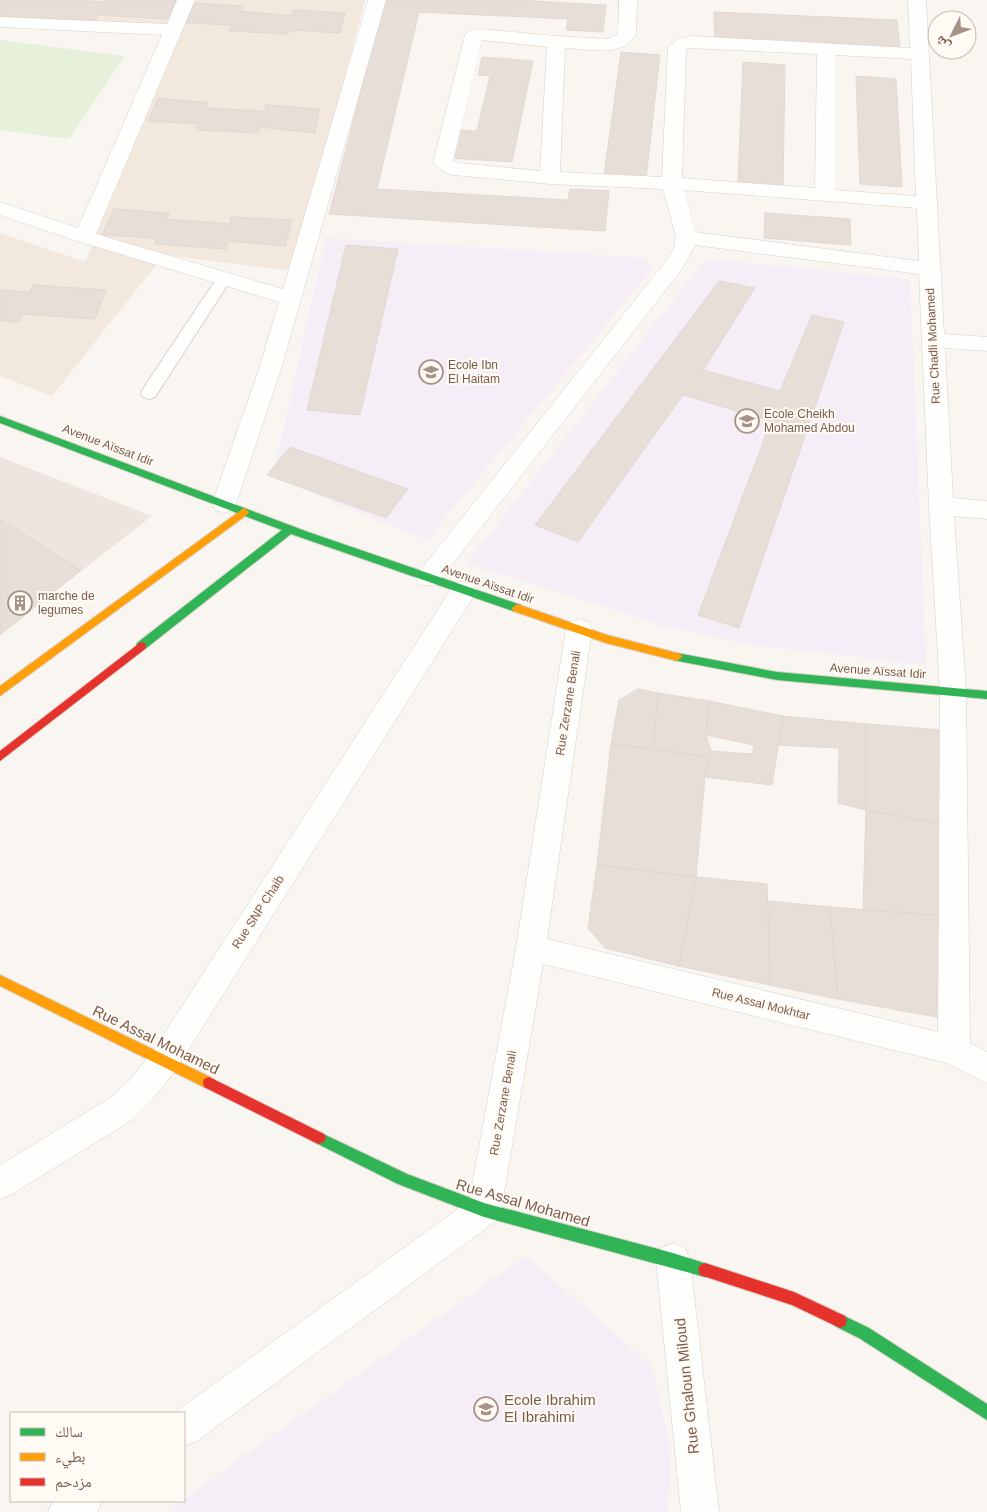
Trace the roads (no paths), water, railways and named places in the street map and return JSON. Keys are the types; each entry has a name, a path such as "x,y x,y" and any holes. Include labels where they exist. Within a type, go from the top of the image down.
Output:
{"street":[{"path":"84,237 186,0"},
{"path":"0,692 234,508 270,366 377,0"},
{"path":"628,0 627,35 620,42 609,45 474,35 443,163 453,169 550,178 672,183 928,203"},
{"name":"Rue Chadli Mohamed","path":"916,0 928,203 932,340 953,691 954,1050"},
{"path":"0,22 173,30"},
{"path":"550,178 556,42"},
{"path":"428,577 675,264 684,248 686,236 672,183 677,47 692,42 920,54"},
{"path":"825,195 826,49"},
{"path":"0,208 84,237 291,298"},
{"path":"686,236 930,269"},
{"path":"932,340 987,344"},
{"name":"Avenue Aïssat Idir","path":"0,419 290,529 579,629 657,653 732,669 802,679 987,694"},
{"path":"941,506 987,510"},
{"path":"0,757 290,529"},
{"name":"Rue SNP Chaib","path":"0,1183 121,1109 141,1090 164,1061 464,590"},
{"name":"Rue Zerzane Benali","path":"484,1210 531,948 579,629"},
{"name":"Rue Assal Mokhtar","path":"531,948 954,1050 987,1069"},
{"name":"Rue Assal Mohamed","path":"0,980 403,1179 484,1210 673,1260 794,1299 864,1333 987,1413"},
{"path":"185,1427 484,1210"},
{"name":"Rue Ghaloun Miloud","path":"673,1260 700,1512"},
{"path":"67,1512 82,1502"}],"lane":[{"path":"149,393 224,278"}],"place":[{"name":"Ecole Ibn El Haitam","path":"431,372"},
{"name":"Ecole Cheikh Mohamed Abdou","path":"747,421"},
{"name":"marche de legumes","path":"20,603"},
{"name":"Ecole Ibrahim El Ibrahimi","path":"486,1409"}]}
